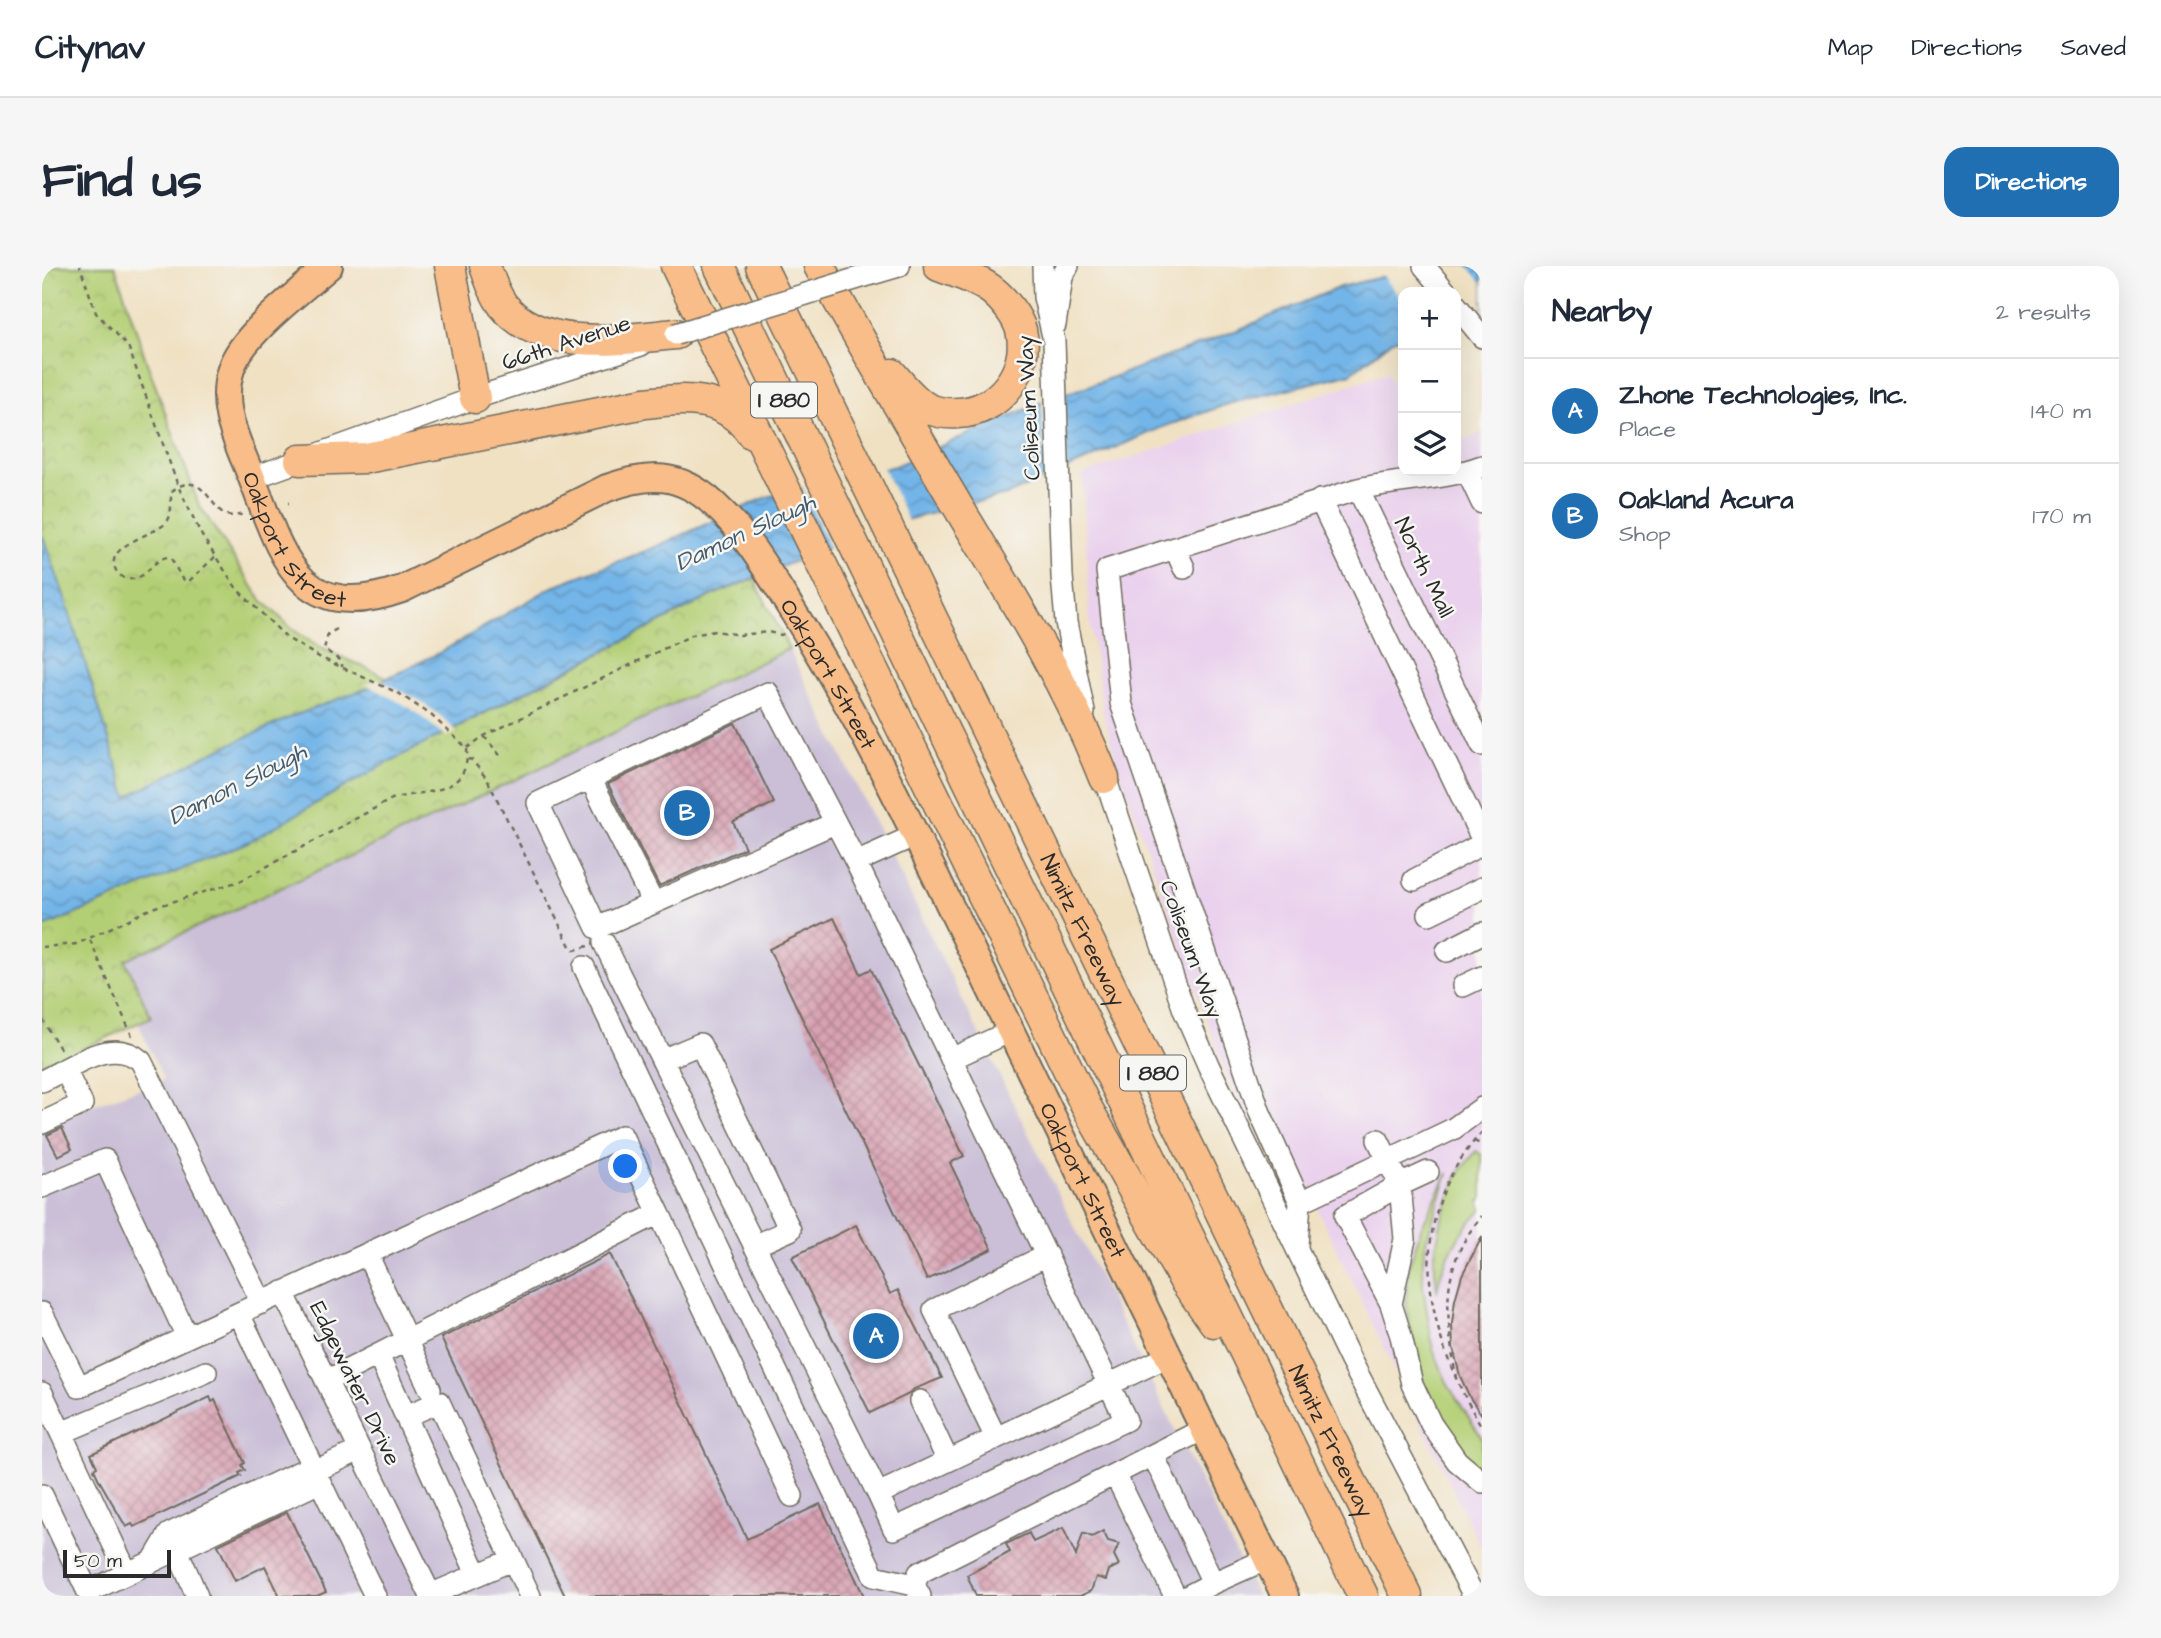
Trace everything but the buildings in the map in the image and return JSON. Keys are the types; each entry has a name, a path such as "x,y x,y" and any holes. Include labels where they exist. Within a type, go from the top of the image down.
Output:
{"highway":[{"path":"450,266 475,398"},
{"path":"485,266 495,292 505,307 523,322 549,334 598,342 676,334"},
{"path":"676,266 1086,1106 1184,1280 1270,1404"},
{"name":"Nimitz Freeway","path":"719,266 1363,1596"},
{"name":"Nimitz Freeway","path":"761,266 1407,1596"},
{"path":"819,266 909,425 1053,666 1083,725 1104,778"},
{"path":"855,331 910,395 927,408 948,414 972,413 991,403 1007,390 1018,370 1022,350 1021,330 1009,309 994,292 972,279 939,266"},
{"path":"300,460 366,458 645,403 678,399 704,401 726,408 743,421 776,469"}],"main road":[{"name":"Oakport Street","path":"329,266 243,346 231,366 227,385 227,408 233,434 287,563 304,582 327,594 350,600 375,598 402,589 607,488 633,479 658,477 678,481 695,489 714,504 752,548 777,586 879,760 1285,1596"}],"street":[{"name":"66th Avenue","path":"252,478 475,398 899,266"},
{"name":"Coliseum Way","path":"1044,266 1044,297 1054,341 1066,622 1084,709 1104,778 1184,1010 1209,1067 1351,1361 1474,1596"},
{"path":"1054,341 1062,277 1068,266"},
{"path":"1424,266 1442,287"},
{"path":"1461,311 1482,337"},
{"path":"1297,1248 1300,1202 1260,1113 1121,703 1107,570 1321,500 1390,482 1474,468 1482,503"},
{"name":"North Mall","path":"1358,489 1482,745"},
{"path":"1321,500 1482,842 1414,880"},
{"path":"1175,548 1184,568"},
{"path":"604,943 894,1529 1126,1420 856,862 768,693 538,803 597,928 835,823"},
{"path":"590,778 653,903"},
{"path":"856,862 916,835"},
{"path":"1429,914 1482,888"},
{"path":"1447,951 1482,933"},
{"path":"584,967 874,1576 917,1591 919,1573 1204,1429"},
{"path":"951,1059 1011,1031"},
{"path":"662,1060 700,1044 790,1230 754,1246"},
{"path":"42,1081 105,1051 120,1050 132,1054 141,1062 262,1303"},
{"path":"42,1123 82,1104 70,1067"},
{"path":"1300,1202 1453,1129 1482,1108"},
{"path":"283,1292 622,1136 792,1496"},
{"path":"1378,1140 1400,1185 1405,1239 1391,1304"},
{"path":"42,1187 105,1160 187,1337"},
{"path":"1428,1172 1345,1216 1391,1304 1412,1384 1431,1424 1457,1461 1482,1482"},
{"path":"326,1381 659,1213"},
{"path":"367,1254 430,1389"},
{"path":"996,1438 934,1310 1047,1255"},
{"name":"Edgewater Drive","path":"42,1313 79,1387 283,1292 430,1595"},
{"path":"239,1314 375,1596"},
{"path":"378,1355 477,1574"},
{"path":"878,1494 1169,1356"},
{"path":"61,1433 206,1372"},
{"path":"42,1393 127,1573"},
{"path":"920,1401 948,1461"},
{"path":"406,1416 439,1402 530,1596"},
{"path":"42,1494 86,1595 177,1550 360,1450"},
{"path":"1153,1455 1213,1583"},
{"path":"153,1561 169,1534 316,1473"},
{"path":"1115,1474 1175,1596"},
{"path":"177,1550 197,1596"},
{"path":"1188,1596 1267,1559"},
{"path":"430,1595 512,1560"}],"path":[{"path":"42,947 62,947 90,939 152,908 240,881 392,799 447,788 455,782 468,759 467,748 415,703 287,638 237,589 215,557 178,486 128,346 96,313 80,266"},
{"path":"215,557 189,581 182,579 168,557 160,559 138,578 130,580 115,570 116,556 125,545 165,524 171,511 172,491 178,486 195,485 227,515 244,514"},
{"path":"467,748 484,736 692,635 715,631 740,635 768,632 781,635 801,624"},
{"path":"337,629 328,634 324,649 342,662 342,668"},
{"path":"484,736 503,759"},
{"path":"468,759 472,760 487,779 571,948 575,950 592,945 595,948 604,943"},
{"path":"90,939 132,1034 132,1054"},
{"path":"42,1019 70,1067"},
{"path":"1482,1132 1458,1163 1444,1194 1429,1251 1429,1284 1434,1318 1444,1353 1457,1383 1482,1427"},
{"path":"1474,1141 1482,1144"},
{"path":"1457,1383 1448,1323 1447,1294 1454,1265 1465,1238 1482,1216"}],"shaded area":[{"path":"1388,372 1398,403 1398,476 1461,476 1461,442 1482,432 1482,1550 1305,1184 1273,1109 1246,1119 1222,1064 1120,772 1104,716 1089,615 1083,474"},
{"path":"789,649 1257,1596 42,1596 42,1129 95,1104 164,1080 105,951 500,787"}],"green space":[{"path":"42,266 115,266 199,505 260,598 292,629 321,648 409,687 460,726 715,594 754,579 789,649 500,787 125,960 151,1017 42,1068"},
{"path":"1476,1151 1482,1155 1482,1199 1479,1201 1482,1209 1447,1257 1437,1292 1434,1258 1442,1218 1458,1174"},
{"path":"1448,1173 1427,1237 1423,1260 1423,1287 1433,1349 1448,1385 1482,1438 1482,1477 1422,1395 1406,1299 1409,1266 1422,1226"}],"water":[{"name":"Damon Slough","path":"1451,266 1482,266 1482,329 1461,299 1461,287 1398,287 1398,338 1351,373 1228,404 1160,428 1010,494 913,518 849,539 715,594 389,762 250,841 42,928 42,534 63,592 127,797 207,755 291,717 367,688 439,653 556,585 651,549 767,497 895,466 1043,402 1240,329 1340,287 1390,275"}],"pier":[{"path":"1426,266 1468,266 1482,283 1482,332 1461,333 1461,287 1398,287 1398,295 1381,273"},
{"path":"1064,391 1066,472 1045,481 1042,398"},
{"path":"882,465 909,523 831,551 801,485"},
{"path":"378,679 417,699 457,732 447,737 410,708 366,684"}],"place":[{"name":"Oakland Acura","path":"687,813"},
{"name":"Zhone Technologies, Inc.","path":"876,1336"}]}
